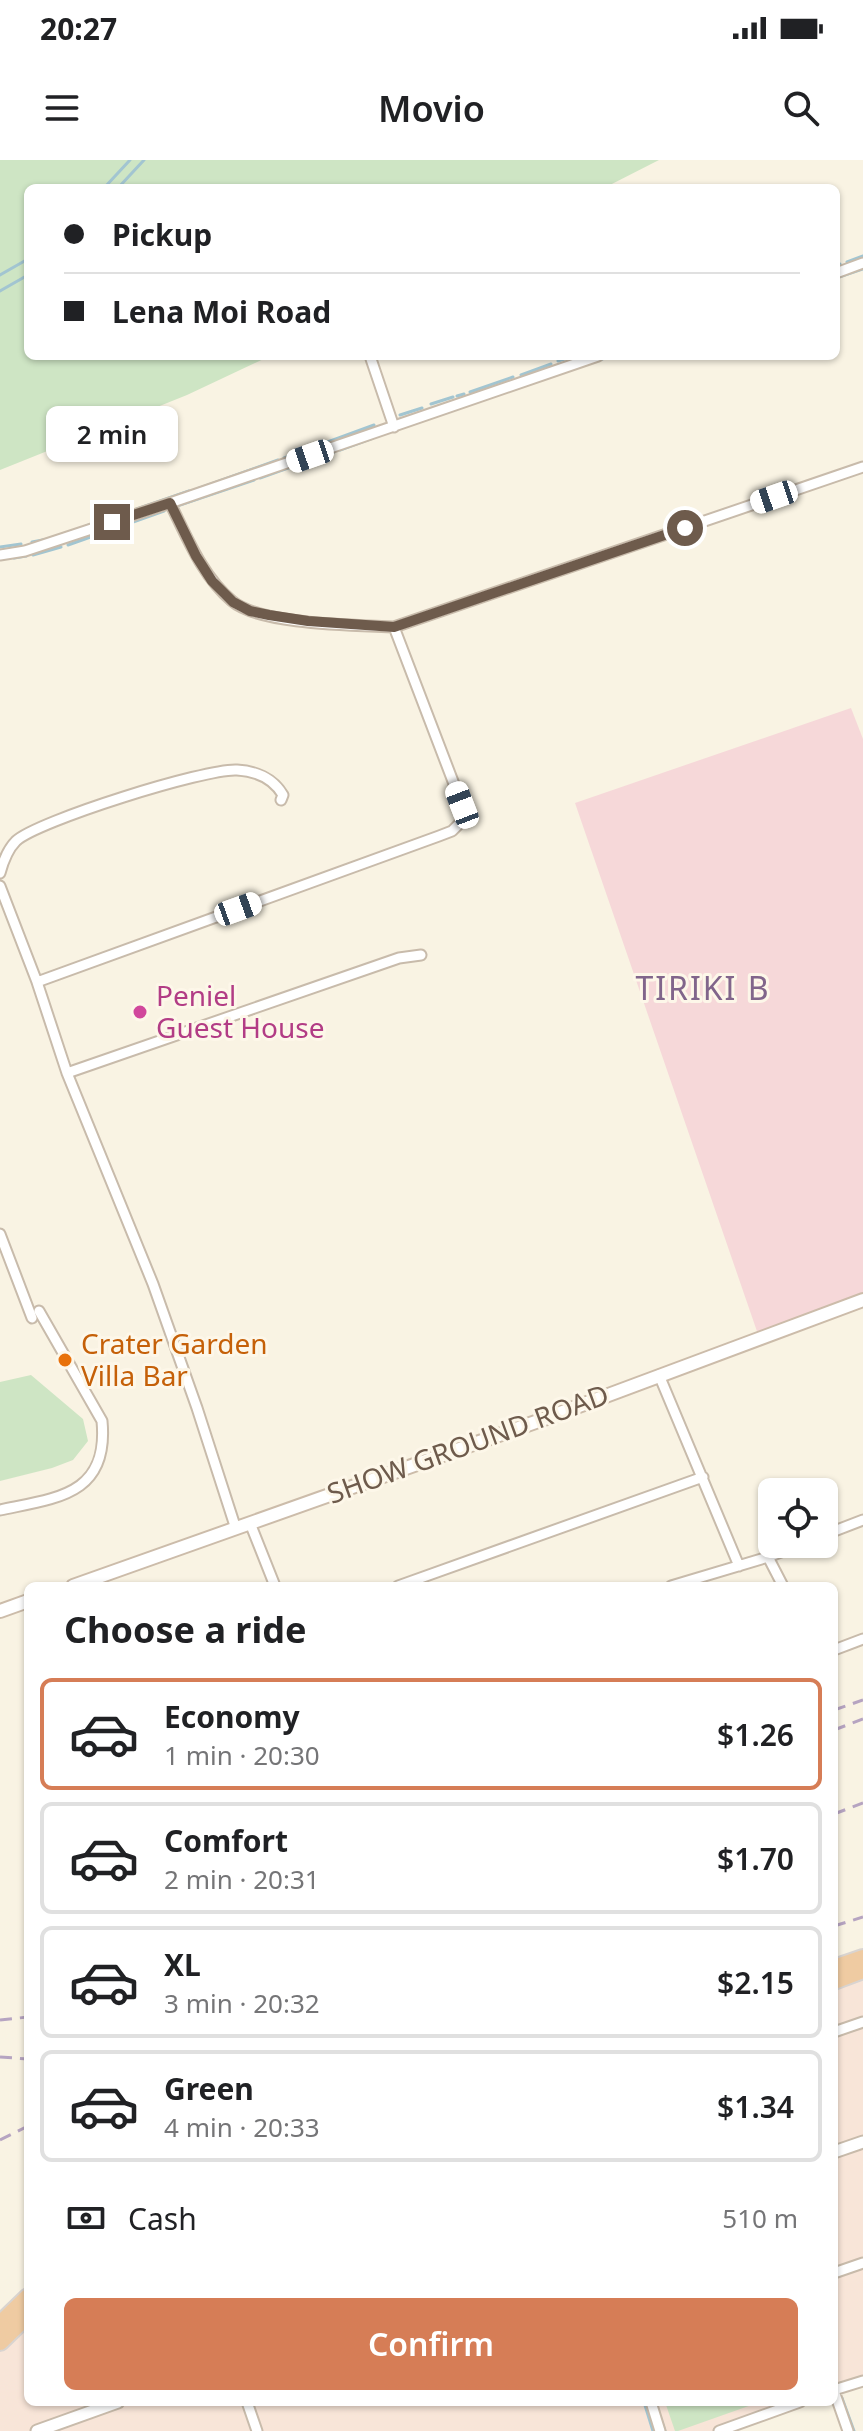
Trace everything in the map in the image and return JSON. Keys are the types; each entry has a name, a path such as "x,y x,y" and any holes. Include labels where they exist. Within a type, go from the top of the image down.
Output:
{"highway":[{"path":"838,1967 863,1958"},
{"path":"838,1979 863,1970"},
{"path":"0,2324 24,2301"},
{"path":"0,2342 24,2319"}],"main road":[{"name":"SHOW GROUND ROAD","path":"84,1582 531,1424 863,1300"},
{"path":"0,1611 24,1602"}],"street":[{"path":"840,272 863,263"},
{"path":"371,360 394,427"},
{"path":"0,555 25,551 170,503 587,360"},
{"path":"170,503 196,556 212,581 233,602 250,611 269,615 394,627 863,467"},
{"path":"37,982 452,831 460,823 462,805 394,627"},
{"path":"0,873 3,862 18,839 51,823 185,778 217,770 254,772 279,788 283,795 281,800"},
{"path":"0,886 37,982 67,1073 153,1284 236,1529"},
{"path":"67,1073 399,958 421,955"},
{"path":"0,1234 36,1315 102,1421 104,1440 100,1459 83,1485 48,1500 0,1510"},
{"path":"659,1375 739,1566"},
{"path":"409,1582 703,1477"},
{"path":"838,1530 863,1520"},
{"path":"250,1523 273,1582"},
{"path":"685,1582 765,1558"},
{"path":"769,1558 781,1582"},
{"path":"838,1648 863,1639"},
{"path":"838,2031 863,2022"},
{"path":"838,2151 863,2142"},
{"path":"838,2272 863,2263"},
{"path":"838,2389 863,2381"},
{"path":"838,2402 848,2431"},
{"path":"37,2431 107,2406"},
{"path":"248,2406 257,2431"},
{"path":"652,2406 660,2431"},
{"path":"719,2431 789,2406"}],"shaded area":[{"path":"851,708 863,739 863,1308 761,1343 575,803"},
{"path":"863,1973 863,2380 838,2389 838,1982"},
{"path":"24,2319 24,2406 786,2406 713,2431 0,2431 0,2340"}],"green space":[{"path":"0,160 659,160 612,184 24,184 24,360 261,360 187,395 0,470"},
{"path":"31,1375 83,1419 88,1441 73,1460 0,1481 0,1382"},
{"path":"666,2406 749,2406 678,2431 675,2431"}],"waterway":[{"path":"108,184 130,160"},
{"path":"122,184 144,160"},
{"path":"847,262 863,256"},
{"path":"0,275 24,261"},
{"path":"840,277 863,269"},
{"path":"0,291 24,277"},
{"path":"521,375 551,364"},
{"path":"470,392 513,377"},
{"path":"457,396 464,394"},
{"path":"431,404 453,397"},
{"path":"400,415 422,408"},
{"path":"284,458 374,425"},
{"path":"340,450 373,438"},
{"path":"311,460 334,452"},
{"path":"197,489 278,460"},
{"path":"260,478 302,463"},
{"path":"174,507 254,480"},
{"path":"128,512 189,491"},
{"path":"105,532 164,511"},
{"path":"86,526 109,518"},
{"path":"68,545 99,534"},
{"path":"32,542 48,539"},
{"path":"0,547 21,544"},
{"path":"33,555 61,547"},
{"path":"14,558 26,556"},
{"path":"842,2398 854,2431"},
{"path":"645,2406 653,2431"},
{"path":"660,2416 665,2431"}],"railway":[{"path":"838,1709 863,1700"},
{"path":"838,1728 863,1719"},
{"path":"838,1812 863,1803"},
{"path":"838,1925 863,1917"},
{"path":"0,2020 24,2017"},
{"path":"0,2057 24,2059"},
{"path":"0,2140 24,2128"}],"place":[{"name":"Peniel Guest House","path":"140,1012"},
{"name":"Crater Garden Villa Bar","path":"65,1360"}],"district":[{"name":"TIRIKI B","path":"703,989"}],"route":[{"path":"112,522 170,503 196,556 212,581 233,602 250,611 269,615 394,627 685,528"}]}
